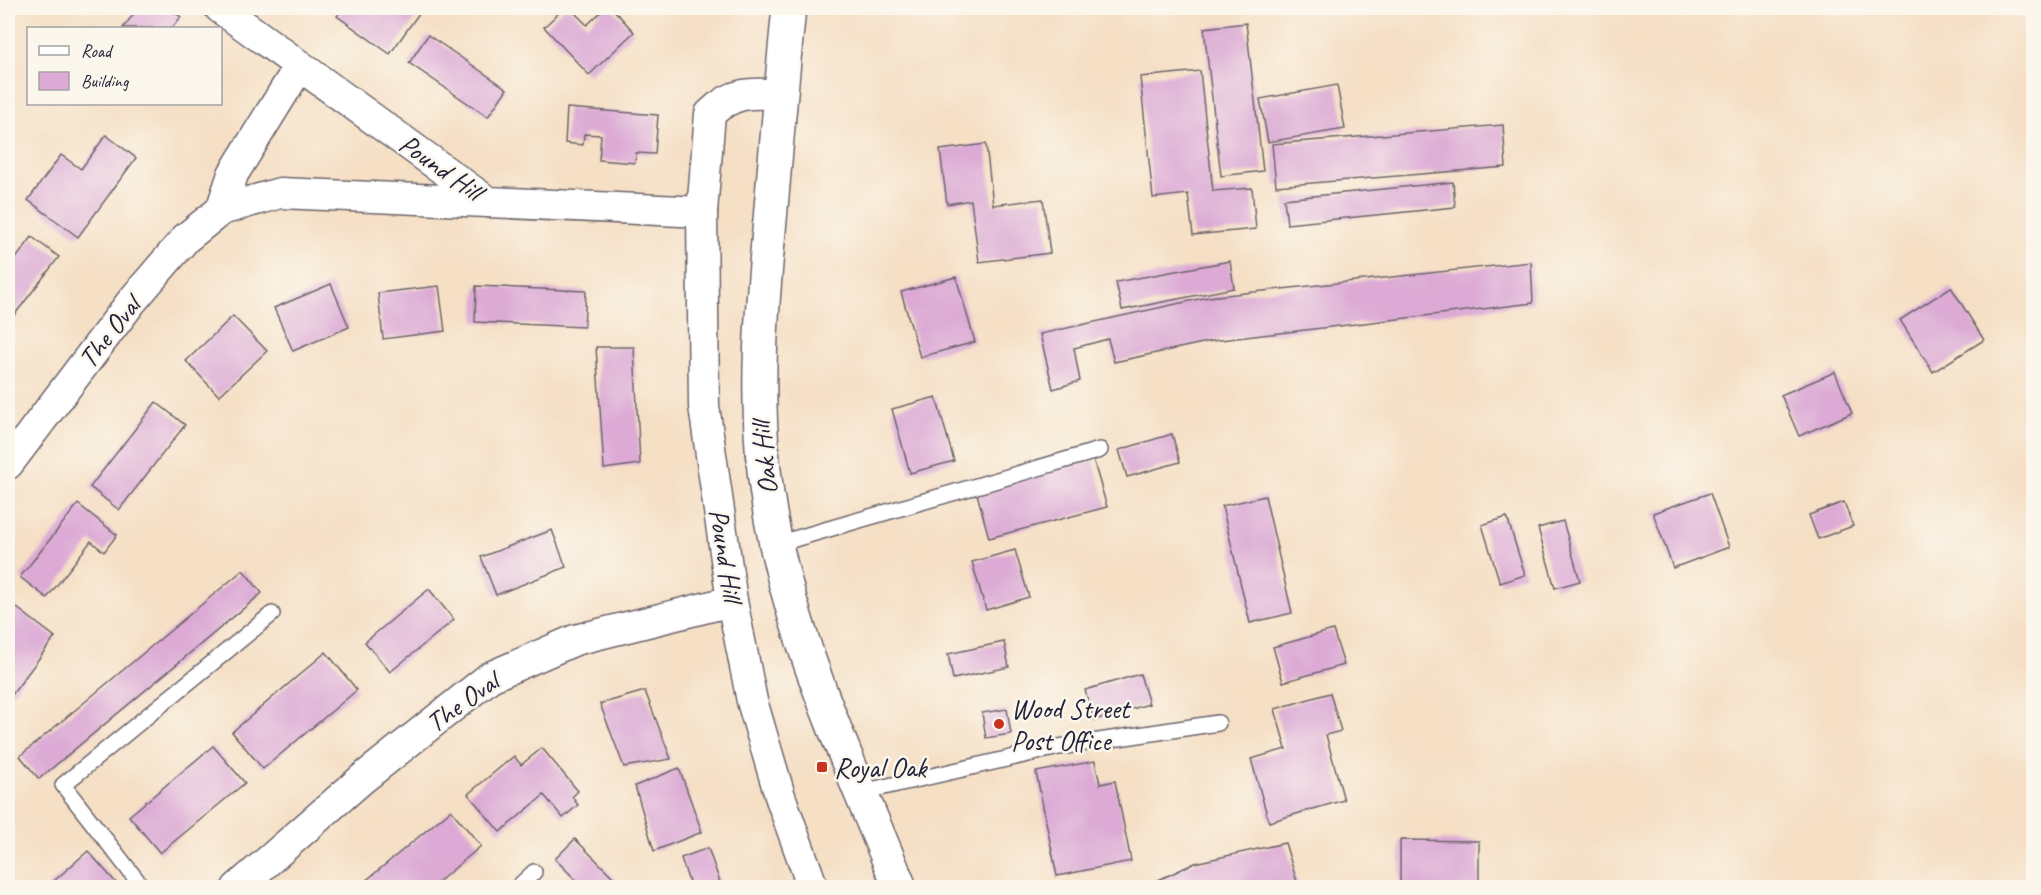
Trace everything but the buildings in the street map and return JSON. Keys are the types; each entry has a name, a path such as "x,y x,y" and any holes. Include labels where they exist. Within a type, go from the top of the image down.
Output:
{"street":[{"name":"Pound Hill","path":"220,8 488,202 702,212"},
{"name":"Oak Hill","path":"789,8 761,314 758,396 764,470 777,544 799,631 900,888"},
{"path":"221,210 233,174 299,67"},
{"name":"Pound Hill","path":"781,95 745,93 730,97 710,114 702,212 704,406 732,601 752,701 780,796 813,888"},
{"name":"The Oval","path":"8,465 132,300 186,238 221,210 280,193 488,202"},
{"name":"The Oval","path":"247,885 362,779 490,677 574,639 732,601"}],"lane":[{"path":"777,544 1100,450"},
{"path":"142,888 63,785 272,614"},
{"path":"862,792 1059,747 1218,723"},
{"path":"517,888 534,872"}],"place":[{"name":"Wood Street Post Office","path":"999,724"},
{"name":"Royal Oak","path":"822,767"}]}
